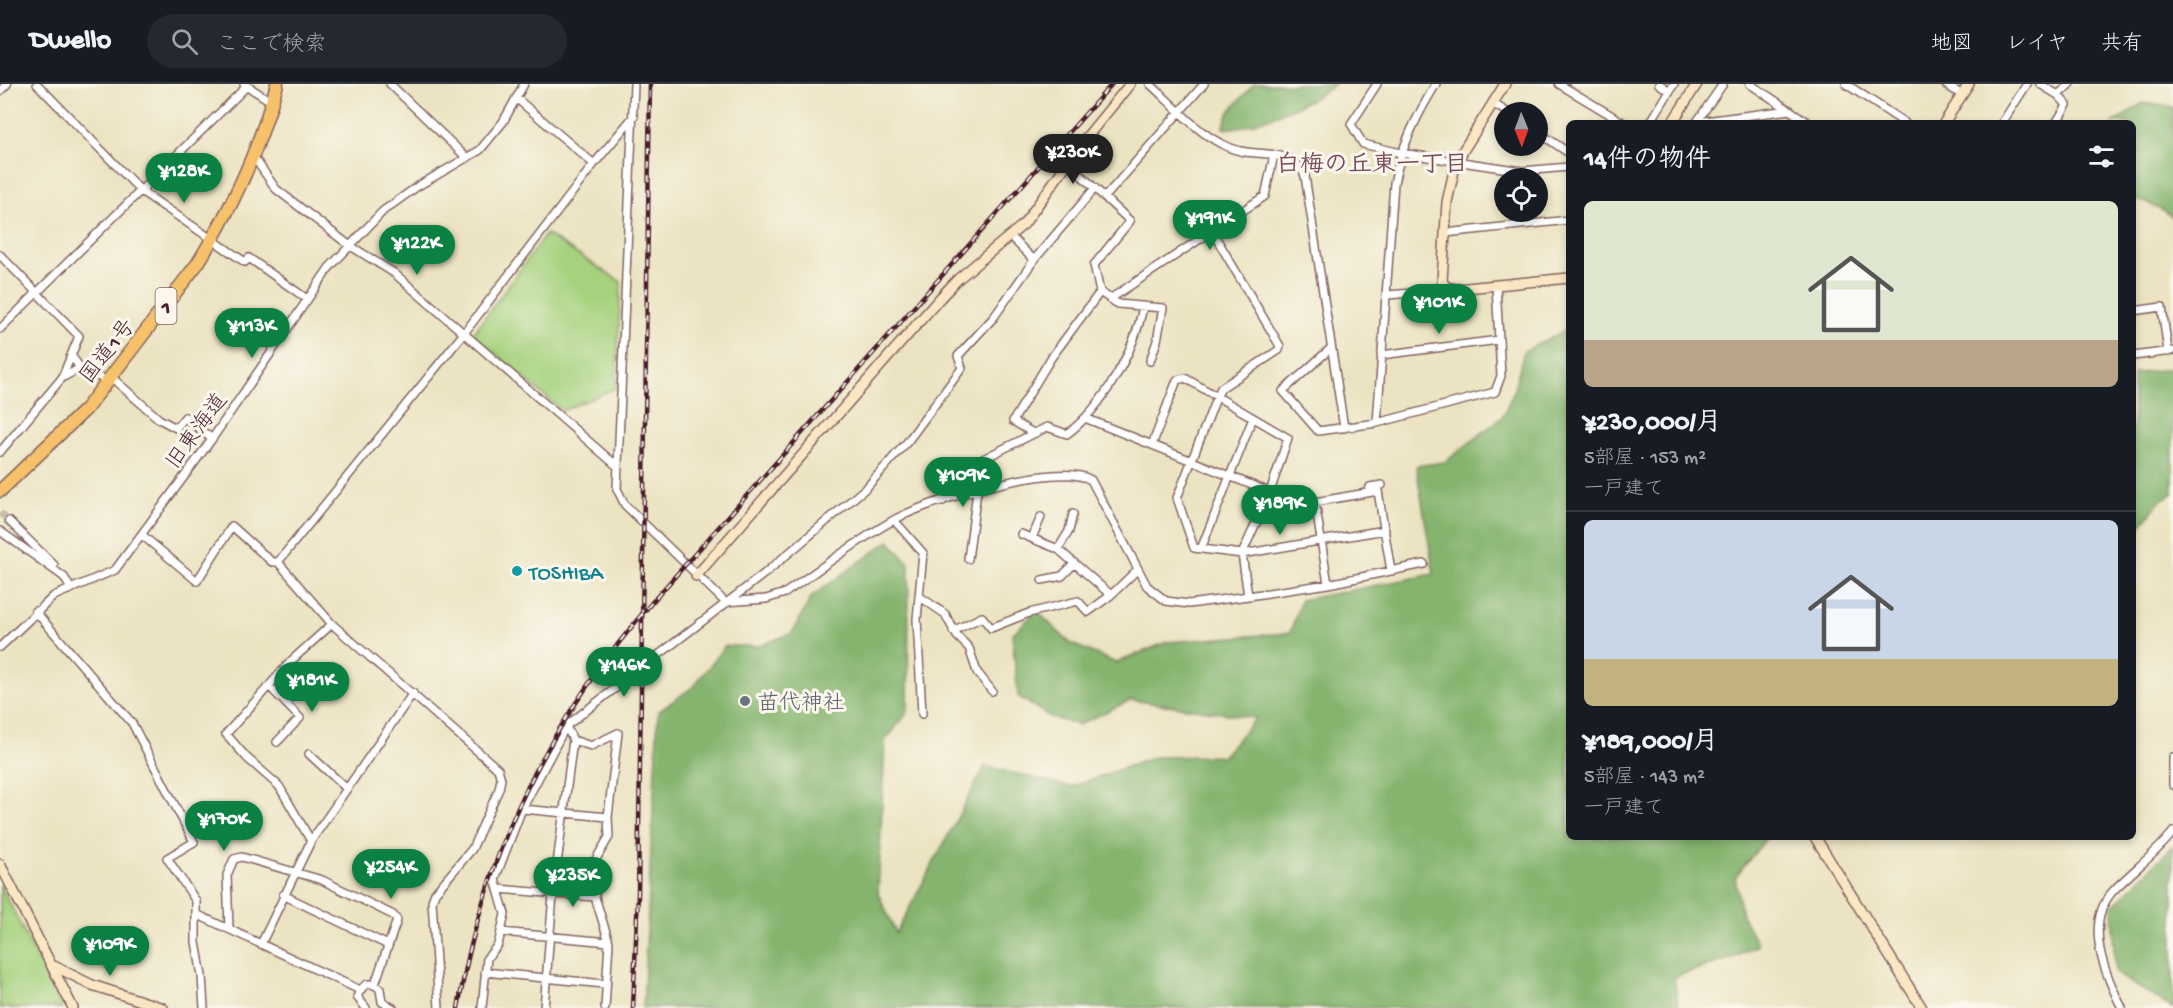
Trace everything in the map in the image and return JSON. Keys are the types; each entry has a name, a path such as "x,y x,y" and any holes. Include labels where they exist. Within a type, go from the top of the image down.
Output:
{"highway":[{"name":"国道1号","path":"0,491 86,409 171,300 213,238 253,156 276,84"}],"street":[{"path":"0,91 7,84"},
{"path":"37,84 141,190 245,262 249,258 307,299"},
{"path":"390,84 467,158"},
{"name":"旧東海道","path":"0,647 35,611 54,596 115,570 212,439 307,299 349,245 383,211 418,186 467,158 490,139 524,84"},
{"path":"634,84 616,466 617,489 626,505 725,602 766,599 785,593 894,519 941,502 1027,477 1084,476 1095,486 1147,586 1166,601 1189,604 1248,596 1328,584 1424,564"},
{"path":"696,576 940,298 958,279 1010,236 1040,205 1095,126 1130,84"},
{"path":"1150,84 1210,137 1225,146 1294,160 1302,167 1344,428"},
{"path":"1105,197 1204,84"},
{"path":"1377,84 1351,124 1363,144 1401,153 1522,171 1566,167"},
{"path":"1377,423 1394,183 1401,153 1413,121 1436,84"},
{"path":"1446,287 1443,281 1447,202 1456,162 1505,84"},
{"path":"1559,84 1619,120"},
{"path":"1652,120 1672,87 1659,84"},
{"path":"1674,120 1697,84"},
{"path":"1698,120 1723,84"},
{"path":"1750,84 1804,120"},
{"path":"1846,84 1900,120"},
{"path":"1945,84 1962,95"},
{"path":"1946,120 1969,84"},
{"path":"2004,120 2027,84"},
{"path":"2040,84 2058,95 2067,105 2058,120"},
{"path":"2058,95 2070,84"},
{"path":"0,329 244,85 272,102"},
{"path":"516,98 594,164"},
{"path":"1720,120 1790,111"},
{"path":"278,562 465,332 594,164 634,116"},
{"path":"1548,139 1566,151"},
{"path":"1110,299 1265,196 1274,155"},
{"path":"253,156 276,189 349,245 394,273 465,332 616,466"},
{"path":"1069,164 1130,221 1094,265 1100,292 1118,304 1163,308 1157,341 1150,361"},
{"path":"482,1008 488,958 498,945 505,914 495,879 522,809 566,726 764,574 867,487 938,402 962,368 958,356 994,317 1034,261 1095,188"},
{"path":"1445,233 1566,220"},
{"path":"1212,231 1280,346 1279,350 1221,388 1217,396 1177,498 1194,548 1242,554 1385,530"},
{"path":"1010,236 1034,261"},
{"path":"0,255 79,336 62,378 0,452"},
{"path":"1387,295 1438,291 1446,287 1456,289 1566,278"},
{"path":"1331,348 1283,391 1318,431 1377,423 1495,392 1501,376 1497,285"},
{"path":"1033,433 1013,421 1052,358 1100,292"},
{"path":"941,502 979,461 1047,427 1066,434 1085,418 1098,405 1139,330 1143,306"},
{"path":"2136,311 2162,307 2171,351 2136,356"},
{"path":"1381,355 1499,340"},
{"path":"71,355 80,368 110,379 159,419 176,428 185,417 212,439"},
{"path":"62,378 80,368"},
{"path":"1152,445 1177,380 1185,378 1288,438 1270,492 1242,554 1248,596"},
{"path":"1085,418 1288,500 1315,502 1378,491 1391,571"},
{"path":"1201,549 1232,477 1253,418"},
{"path":"1368,493 1370,487 1382,485"},
{"path":"968,559 977,491"},
{"path":"1315,502 1328,584"},
{"path":"1058,549 1069,531 1073,514"},
{"path":"1032,538 1041,517"},
{"path":"894,519 923,553 917,619 922,714"},
{"path":"9,522 64,577 71,589"},
{"path":"142,535 197,580 232,526 272,562 278,562 332,624 498,769 501,779 472,849 435,892 432,901 439,1008"},
{"path":"0,531 64,577"},
{"path":"1021,534 1058,549 1111,596"},
{"path":"1042,580 1062,576 1074,564"},
{"path":"953,631 982,617 991,628 1029,613 1078,601 1088,612 1111,596 1138,569"},
{"path":"919,596 945,614 953,631 969,648 977,672 992,691"},
{"path":"35,611 132,723 194,842 167,858 196,901 196,942 202,976 204,1008"},
{"path":"311,841 279,786 247,758 226,734 292,660 332,624"},
{"path":"270,687 300,718 277,742"},
{"path":"261,944 294,870 311,841 346,788 378,747 413,693"},
{"path":"544,1008 554,894 573,740 566,726"},
{"path":"573,740 591,746 618,733 608,817 609,837 596,859 594,897 609,942 604,984 604,1008"},
{"path":"309,754 346,788"},
{"path":"2173,757 2173,786"},
{"path":"522,809 563,811 608,817"},
{"path":"2122,1008 2103,966 2097,924 2100,913 2112,893 2173,832"},
{"path":"1817,840 1922,1008"},
{"path":"229,928 227,875 234,859 242,856 322,880 393,915 397,920 375,984"},
{"path":"0,864 54,966 73,1008"},
{"path":"498,890 594,897"},
{"path":"283,895 388,945"},
{"path":"196,914 360,990"},
{"path":"501,932 609,942"},
{"path":"54,966 92,985 163,1008"},
{"path":"485,972 604,984"},
{"path":"366,1008 357,997 360,990 367,984 375,984"},
{"path":"375,984 382,993 382,1002 375,1008"},
{"path":"382,1002 393,1008"}],"green space":[{"path":"1254,84 1335,84 1314,98 1281,113 1247,125 1223,128 1229,112"},
{"path":"2143,103 2173,107 2173,217 2150,204 2136,200 2136,120 2118,120"},
{"path":"546,234 621,282 616,388 562,411 473,334"},
{"path":"1566,330 1566,840 1765,840 1735,878 1742,915 1758,945 1735,957 1674,977 1679,1008 643,1008 658,712 694,686 725,646 759,646 792,633 812,596 889,541 909,563 908,712 885,741 878,893 896,933 985,766 1071,787 1154,757 1223,756 1256,718 1131,700 1078,725 1050,717 1018,696 1012,634 1037,611 1070,643 1116,663 1167,642 1290,633 1301,600 1434,574 1416,466 1445,462 1502,417 1513,393 1524,351"},
{"path":"2173,368 2173,494 2162,499 2136,531 2136,374"},
{"path":"2173,846 2172,1008 2115,973 2112,907"},
{"path":"0,884 62,1008 0,1008"}],"tunnel":[{"path":"0,513 9,521"}],"railway":[{"path":"633,1008 638,894 650,84"},
{"path":"458,1008 470,949 485,893 504,840 526,790 552,741 582,693 616,646 654,600 1112,84"}],"place":[{"name":"TOSHIBA","path":"517,571"},
{"name":"苗代神社","path":"745,701"}],"district":[{"name":"白梅の丘東一丁目","path":"1372,163"}]}
